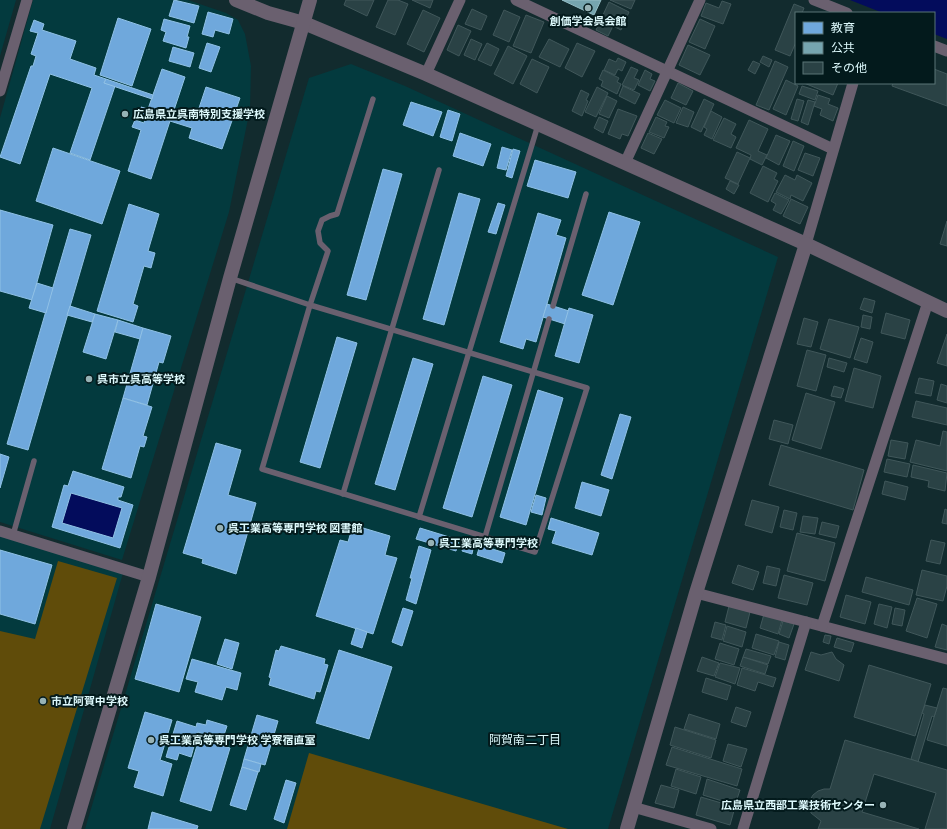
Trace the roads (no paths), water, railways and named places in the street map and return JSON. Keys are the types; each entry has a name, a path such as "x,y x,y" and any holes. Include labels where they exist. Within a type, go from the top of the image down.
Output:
{"street":[{"path":"0,90 27,0"},
{"path":"236,0 268,13 304,23 426,74 806,244 947,311"},
{"path":"74,829 148,577 230,278 310,0"},
{"path":"426,74 460,0"},
{"path":"516,0 833,149"},
{"path":"625,163 700,0"},
{"path":"814,0 844,12"},
{"path":"935,46 947,51"},
{"path":"627,829 696,593 806,244 853,84"},
{"path":"822,626 928,302"},
{"path":"0,531 148,577"},
{"path":"696,593 947,659"},
{"path":"744,829 806,622"},
{"path":"633,807 711,829"}],"lane":[{"path":"230,278 310,305 587,388 535,552 262,469 310,305 328,251 320,243 318,231 322,220 337,214 373,100"},
{"path":"419,517 538,125"},
{"path":"343,494 439,170"},
{"path":"553,306 586,194"},
{"path":"485,537 549,320"},
{"path":"13,535 34,461"}],"place":[{"name":"創価学会呉会館","path":"588,8"},
{"name":"広島県立呉南特別支援学校","path":"125,114"},
{"name":"呉市立呉高等学校","path":"89,379"},
{"name":"呉工業高等専門学校 図書館","path":"220,528"},
{"name":"呉工業高等専門学校","path":"431,543"},
{"name":"市立阿賀中学校","path":"43,701"},
{"name":"呉工業高等専門学校 学寮宿直室","path":"151,740"},
{"name":"広島県立西部工業技術センター","path":"883,805"}],"district":[{"name":"阿賀南二丁目","path":"525,740"}]}
